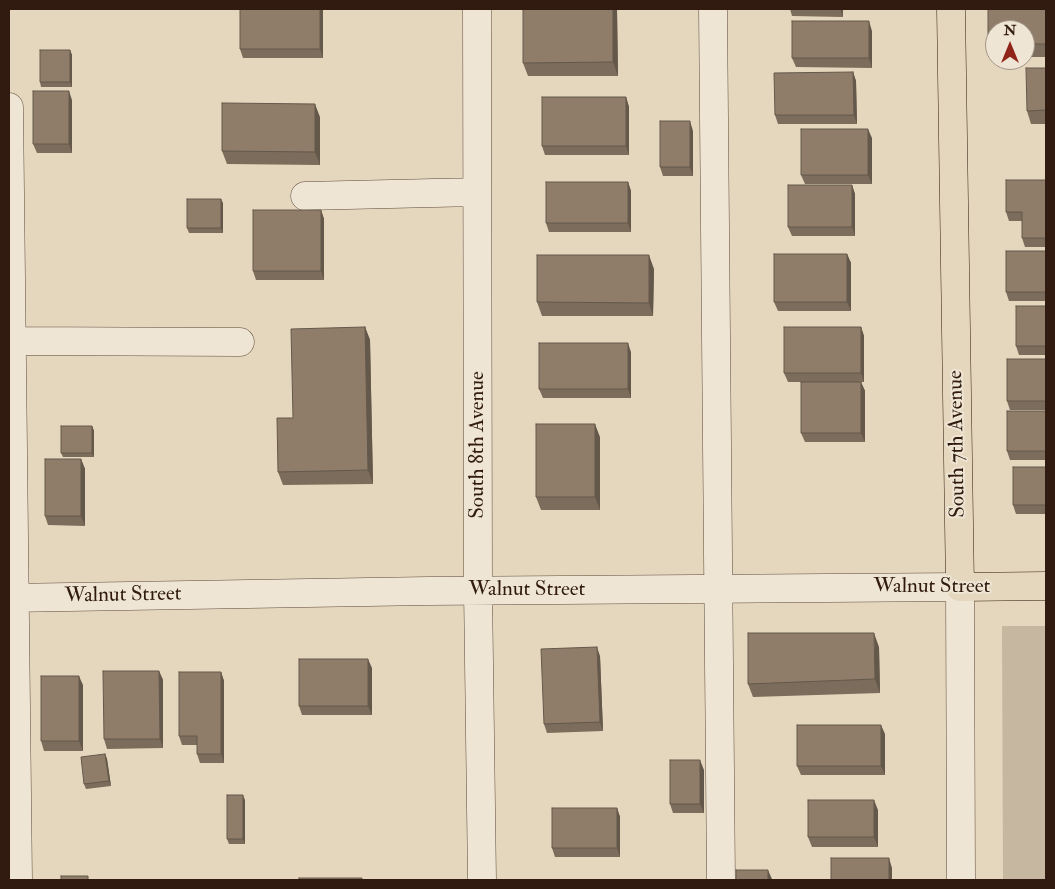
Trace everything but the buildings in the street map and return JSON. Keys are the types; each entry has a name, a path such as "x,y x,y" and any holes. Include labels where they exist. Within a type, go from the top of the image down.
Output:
{"main road":[{"name":"South 7th Avenue","path":"951,9 960,587"},
{"name":"Walnut Street","path":"960,587 1046,586"}],"street":[{"name":"South 8th Avenue","path":"477,9 478,590 482,880"},
{"path":"713,9 721,880"},
{"path":"9,108 12,342 12,598 18,880"},
{"path":"305,196 477,192"},
{"path":"12,342 240,342"},
{"name":"Walnut Street","path":"12,598 478,590 960,587"},
{"name":"South 7th Avenue","path":"960,587 961,880"}],"shaded area":[{"path":"1002,626 1046,626 1046,880 1003,880"}]}
